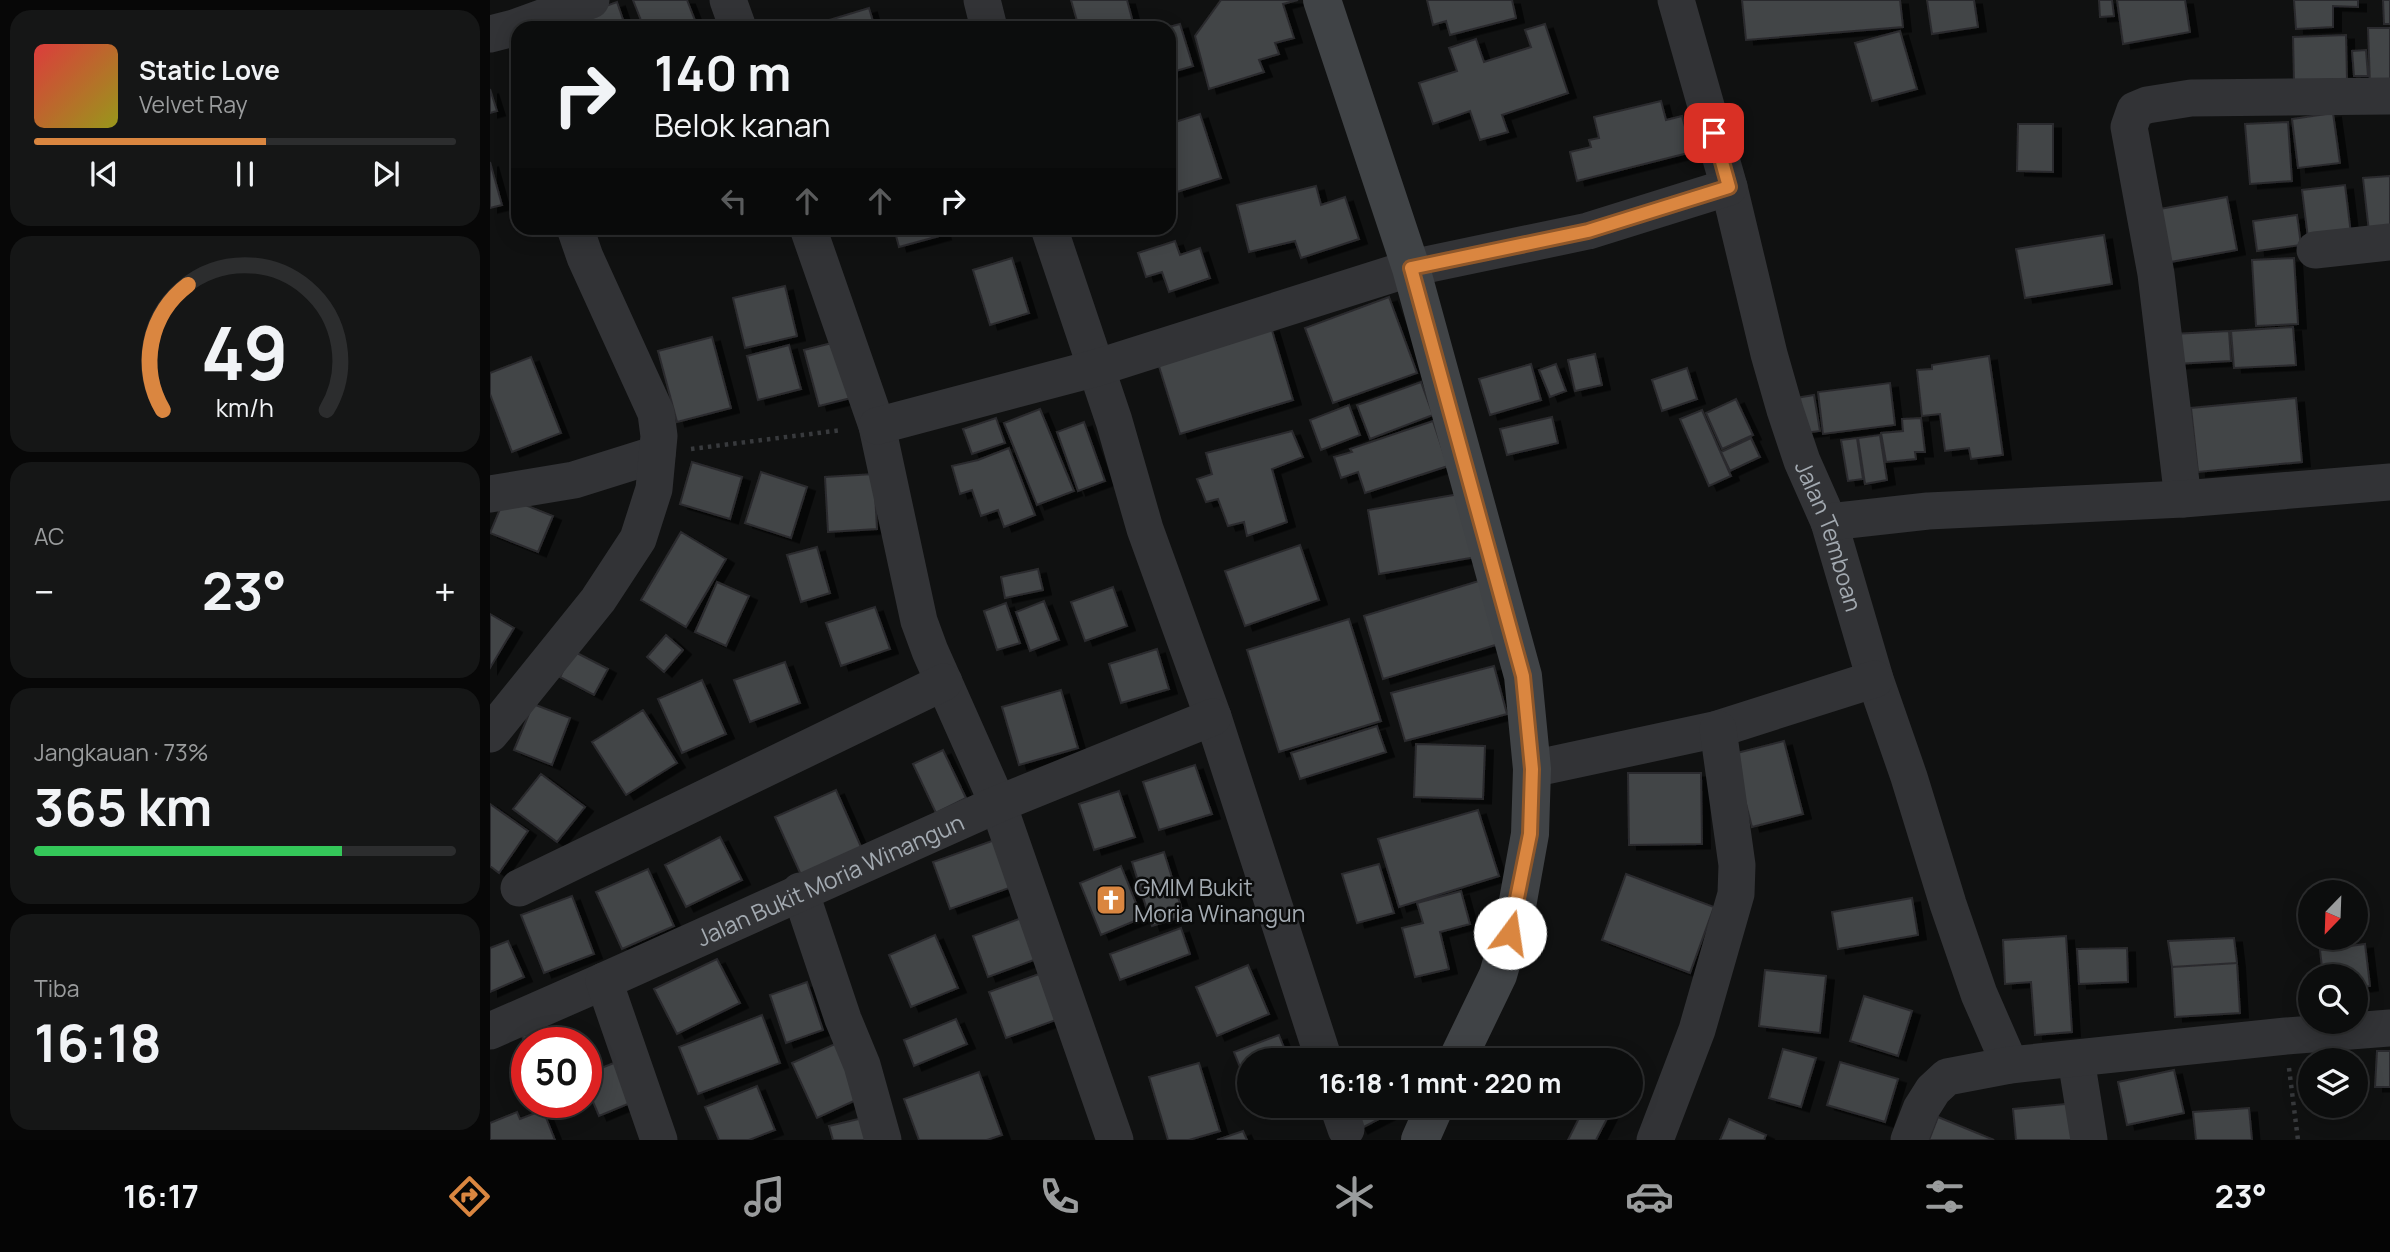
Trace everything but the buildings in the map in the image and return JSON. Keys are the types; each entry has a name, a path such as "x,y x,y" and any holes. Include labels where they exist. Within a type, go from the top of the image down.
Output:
{"main road":[{"path":"1322,0 1411,268 1523,676 1532,769 1530,834 1516,912 1498,975 1463,1048"},
{"path":"1420,1140 1430,1118"}],"street":[{"path":"523,21 591,0"},
{"path":"728,0 736,21"},
{"path":"982,0 987,21"},
{"name":"Jalan Temboan","path":"1676,0 1729,187 1785,410 1802,461 1829,522 1875,679 1909,777 1952,917 1979,993 2010,1065"},
{"path":"2183,499 2156,274 2129,127 2130,118 2135,110 2147,105 2191,97 2390,96"},
{"path":"877,426 1096,368 1411,268 1588,231 1729,187"},
{"path":"490,734 598,600 638,539 654,489 659,436 656,413 577,235"},
{"path":"810,235 877,426 919,621 998,804 1115,1140"},
{"path":"1051,235 1114,421 1145,529 1213,717 1320,1048"},
{"path":"2315,250 2390,242"},
{"path":"490,494 574,480 657,454"},
{"path":"1829,522 1928,511 2183,499 2390,482"},
{"path":"1532,769 1718,729 1875,679"},
{"path":"519,888 944,682"},
{"name":"Jalan Bukit Moria Winangun","path":"490,1031 998,804 1213,717"},
{"path":"1656,1140 1697,1030 1736,894 1737,865 1718,729"},
{"path":"800,891 843,1019 862,1065 883,1140"},
{"path":"604,981 659,1140"},
{"path":"1909,1140 1933,1090 1947,1077 2010,1065 2286,1036 2390,1028"},
{"path":"2076,1059 2089,1140"}],"path":[{"path":"657,454 877,426"},
{"path":"2286,1036 2298,1140"}],"place":[{"name":"GMIM Bukit Moria Winangun","path":"1111,900"}],"route":[{"path":"1510,933 1530,834 1532,769 1523,676 1411,268 1588,231 1729,187 1714,133"}]}
